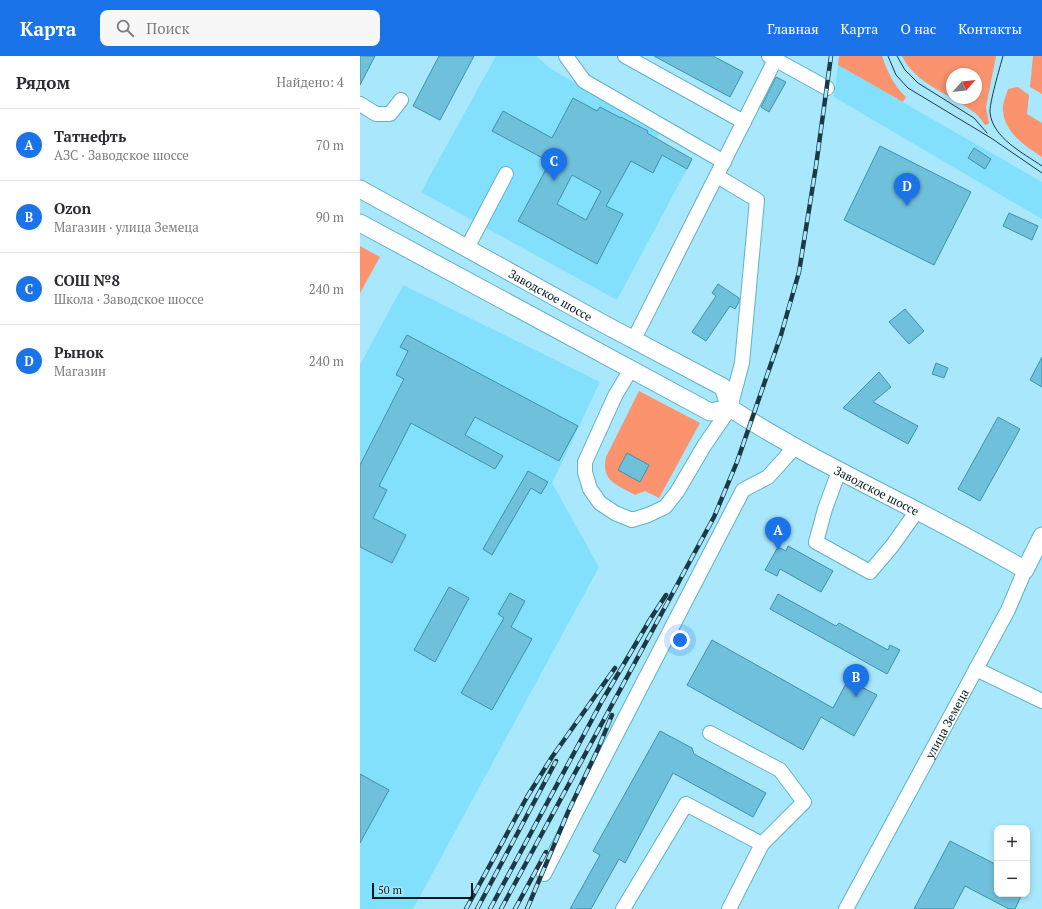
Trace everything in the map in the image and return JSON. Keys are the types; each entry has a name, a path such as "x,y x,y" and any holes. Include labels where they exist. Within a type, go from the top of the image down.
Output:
{"main road":[{"name":"Заводское шоссе","path":"360,189 722,386 730,408 794,448 990,548 1025,570"},
{"path":"360,222 710,412 730,408"},
{"name":"улица Земеца","path":"1025,570 1042,536"}],"street":[{"path":"566,56 584,81 724,162"},
{"path":"625,56 744,122"},
{"path":"634,339 744,122 774,57 827,88"},
{"path":"360,104 376,114 390,114 401,100"},
{"path":"467,248 506,174"},
{"path":"631,369 615,396 584,462 590,489 600,503 615,513 632,520 648,515 665,507 677,492 704,446 730,408 742,362 757,200 716,176"},
{"path":"544,874 743,490 768,477 794,448"},
{"path":"839,470 825,509 816,542 870,572 892,546 918,511"},
{"name":"улица Земеца","path":"846,909 1008,610 1025,570"},
{"path":"976,669 1042,701"},
{"path":"710,732 780,770 804,802 762,844 729,909"},
{"path":"623,909 686,804 762,844"}],"shaded area":[{"path":"496,56 536,56 551,69 581,86 587,75 666,120 657,139 662,155 687,169 617,300 421,192"},
{"path":"839,56 882,56 891,78 906,97 903,102 838,65"},
{"path":"902,56 996,56 986,107 989,124 985,125 975,113 963,104 982,104 982,68 946,68 946,94 925,82 908,66"},
{"path":"1033,56 1042,56 1042,94 1030,87"},
{"path":"838,65 1042,182 1042,219 834,97"},
{"path":"1018,87 1029,95 1027,114 1042,123 1042,157 1017,138 1008,126 1005,119 1003,106 1008,89"},
{"path":"360,246 380,257 360,293"},
{"path":"403,285 600,382 552,483 599,567 413,909 360,909 360,365"},
{"path":"639,391 700,423 659,498 645,491 635,495 617,485 608,477 606,472 606,457"}],"building":[{"path":"360,56 375,56 360,85"},
{"path":"439,56 474,56 440,120 413,106"},
{"path":"654,56 713,56 743,72 730,97"},
{"path":"776,77 786,82 769,112 761,107"},
{"path":"573,98 597,111 600,107 621,117 648,131 647,133 692,159 687,169 662,155 653,173 631,161 606,206 623,214 597,264 518,221 550,162 492,131 503,111 552,138","holes":["572,175 601,191 586,220 557,204"]},
{"path":"880,146 971,192 934,265 844,220"},
{"path":"974,148 991,159 985,169 968,158"},
{"path":"1009,213 1038,226 1032,240 1003,226"},
{"path":"718,284 739,298 739,302 735,309 730,306 706,341 692,332 716,296 712,293"},
{"path":"905,309 924,331 909,344 889,322"},
{"path":"407,335 578,426 559,461 475,417 465,435 503,456 495,469 411,423 379,486 387,490 373,518 406,535 392,563 360,547 360,465 404,379 396,375 408,351 400,347"},
{"path":"1042,357 1042,387 1030,380"},
{"path":"936,363 948,368 944,378 932,374"},
{"path":"879,372 891,387 873,402 918,426 908,444 843,408"},
{"path":"998,417 1020,429 980,501 958,489"},
{"path":"627,453 649,465 640,482 618,470"},
{"path":"528,471 548,482 541,494 531,488 492,555 483,549"},
{"path":"788,546 833,571 821,592 780,569 777,576 765,570 778,547 786,551"},
{"path":"449,587 469,598 435,662 414,650"},
{"path":"510,593 525,601 511,627 532,639 492,710 461,693 504,618 498,614"},
{"path":"778,594 836,626 839,623 888,650 890,645 900,650 887,674 770,609"},
{"path":"712,640 833,708 848,680 877,695 854,736 821,717 803,750 687,685"},
{"path":"660,731 692,748 694,754 766,793 753,817 673,773 625,863 619,859 591,909 570,909 600,855 593,851"},
{"path":"360,774 389,790 360,843"},
{"path":"950,841 994,863 994,897 1021,897 1015,909 1009,909 965,886 953,909 914,909"}],"tram line":[{"path":"888,56 896,75 908,88 991,138 1042,173"},
{"path":"897,56 905,70 918,83 974,118 987,133"},
{"path":"1003,56 991,102 990,113 992,122 1010,144 1042,166"}],"railway":[{"path":"501,909 714,517 737,462 781,335 799,272 816,166 831,56"},
{"path":"490,909 602,701 666,595"},
{"path":"466,909 527,797 552,757 615,668"},
{"path":"527,909 568,812 598,749 612,715"},
{"path":"477,909 556,761"},
{"path":"515,909 546,852"}],"place":[{"name":"СОШ №8","path":"554,181"},
{"name":"Рынок","path":"907,206"},
{"name":"Татнефть","path":"778,550"},
{"name":"Ozon","path":"856,697"}]}
